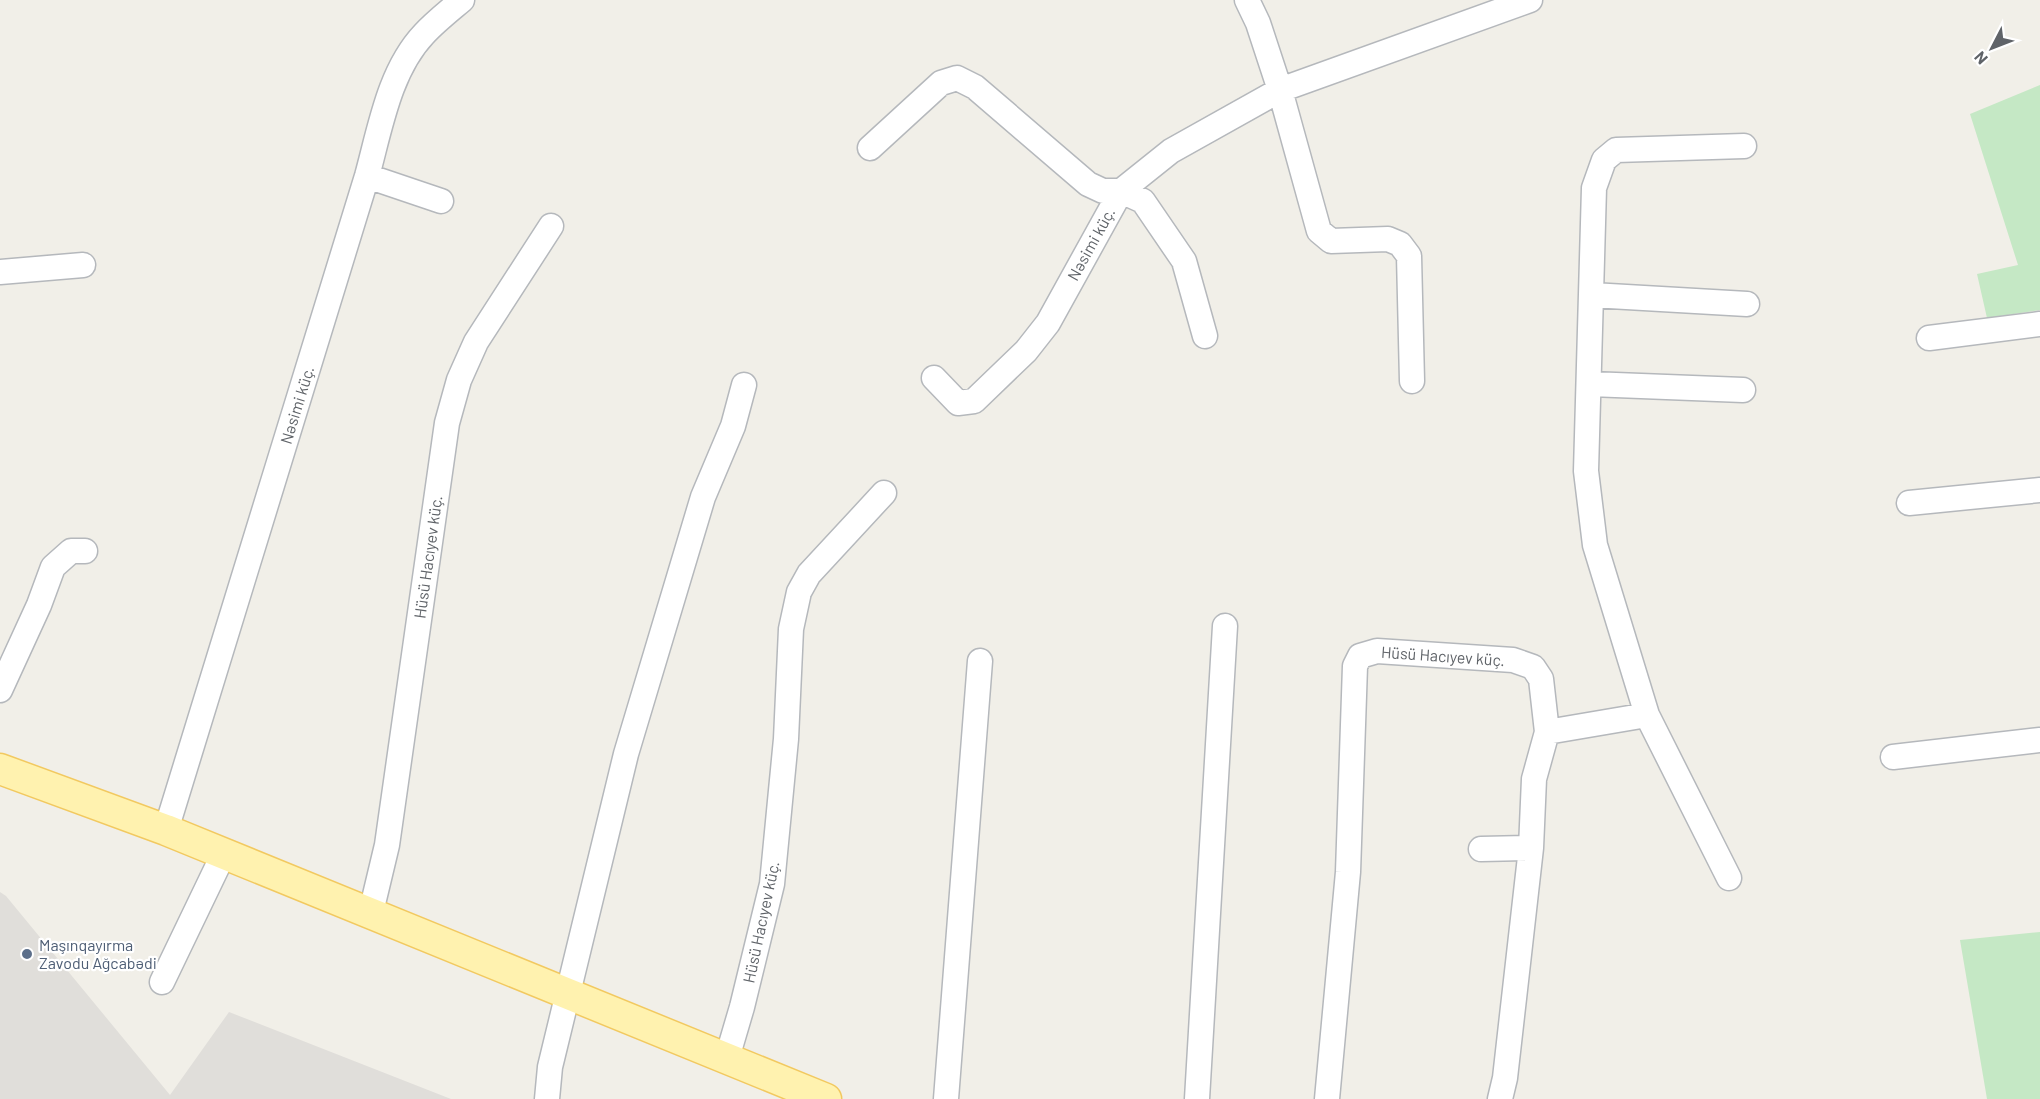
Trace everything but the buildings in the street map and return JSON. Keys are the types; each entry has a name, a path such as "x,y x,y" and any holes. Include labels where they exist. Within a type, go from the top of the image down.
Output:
{"main road":[{"path":"0,769 166,830 826,1099"}],"street":[{"name":"Nəsimi küç.","path":"166,830 367,177 384,114 401,68 423,35 462,0"},
{"path":"1247,0 1258,23 1280,90 1319,231 1331,241 1388,239 1400,244 1410,256 1412,381"},
{"name":"Nəsimi küç.","path":"934,378 958,404 974,401 1026,351 1048,323 1121,191 1171,151 1280,90 1530,0"},
{"path":"870,148 941,83 957,78 975,87 1088,184 1103,191 1121,191 1143,201 1184,261 1205,336"},
{"path":"1729,878 1647,715 1595,546 1586,471 1594,188 1604,160 1616,150 1744,146"},
{"path":"367,177 441,201"},
{"name":"Hüsü Hacıyev küç.","path":"371,912 387,845 447,423 459,380 476,342 551,226"},
{"path":"0,272 83,266"},
{"path":"1592,295 1748,304"},
{"path":"1929,338 2040,324"},
{"path":"1590,384 1743,390"},
{"path":"547,1099 550,1067 626,754 704,497 733,426 744,386"},
{"path":"1909,503 2040,490"},
{"name":"Hüsü Hacıyev küç.","path":"727,1058 772,884 786,739 791,629 799,592 809,573 884,493"},
{"path":"0,690 39,605 53,567 71,551 85,551"},
{"path":"1197,1099 1225,626"},
{"name":"Hüsü Hacıyev küç.","path":"1327,1099 1348,872 1355,666 1360,656 1377,651 1514,660 1533,667 1541,679 1547,732 1534,779 1531,848 1505,1078 1500,1099"},
{"path":"946,1099 981,661"},
{"path":"1547,732 1647,715"},
{"path":"1893,757 2040,740"},
{"path":"1481,849 1531,848"},
{"path":"162,982 224,854"}],"shaded area":[{"name":"Maşınqayırma Zavodu Ağcabədi","path":"0,892 6,896 170,1095 229,1012 451,1099 0,1099"}],"green space":[{"path":"2040,85 2040,310 1987,318 1977,274 2018,265 1970,114"},
{"path":"2040,932 2040,1099 1987,1099 1960,940"}],"place":[{"name":"Maşınqayırma Zavodu Ağcabədi","path":"27,954"}]}
